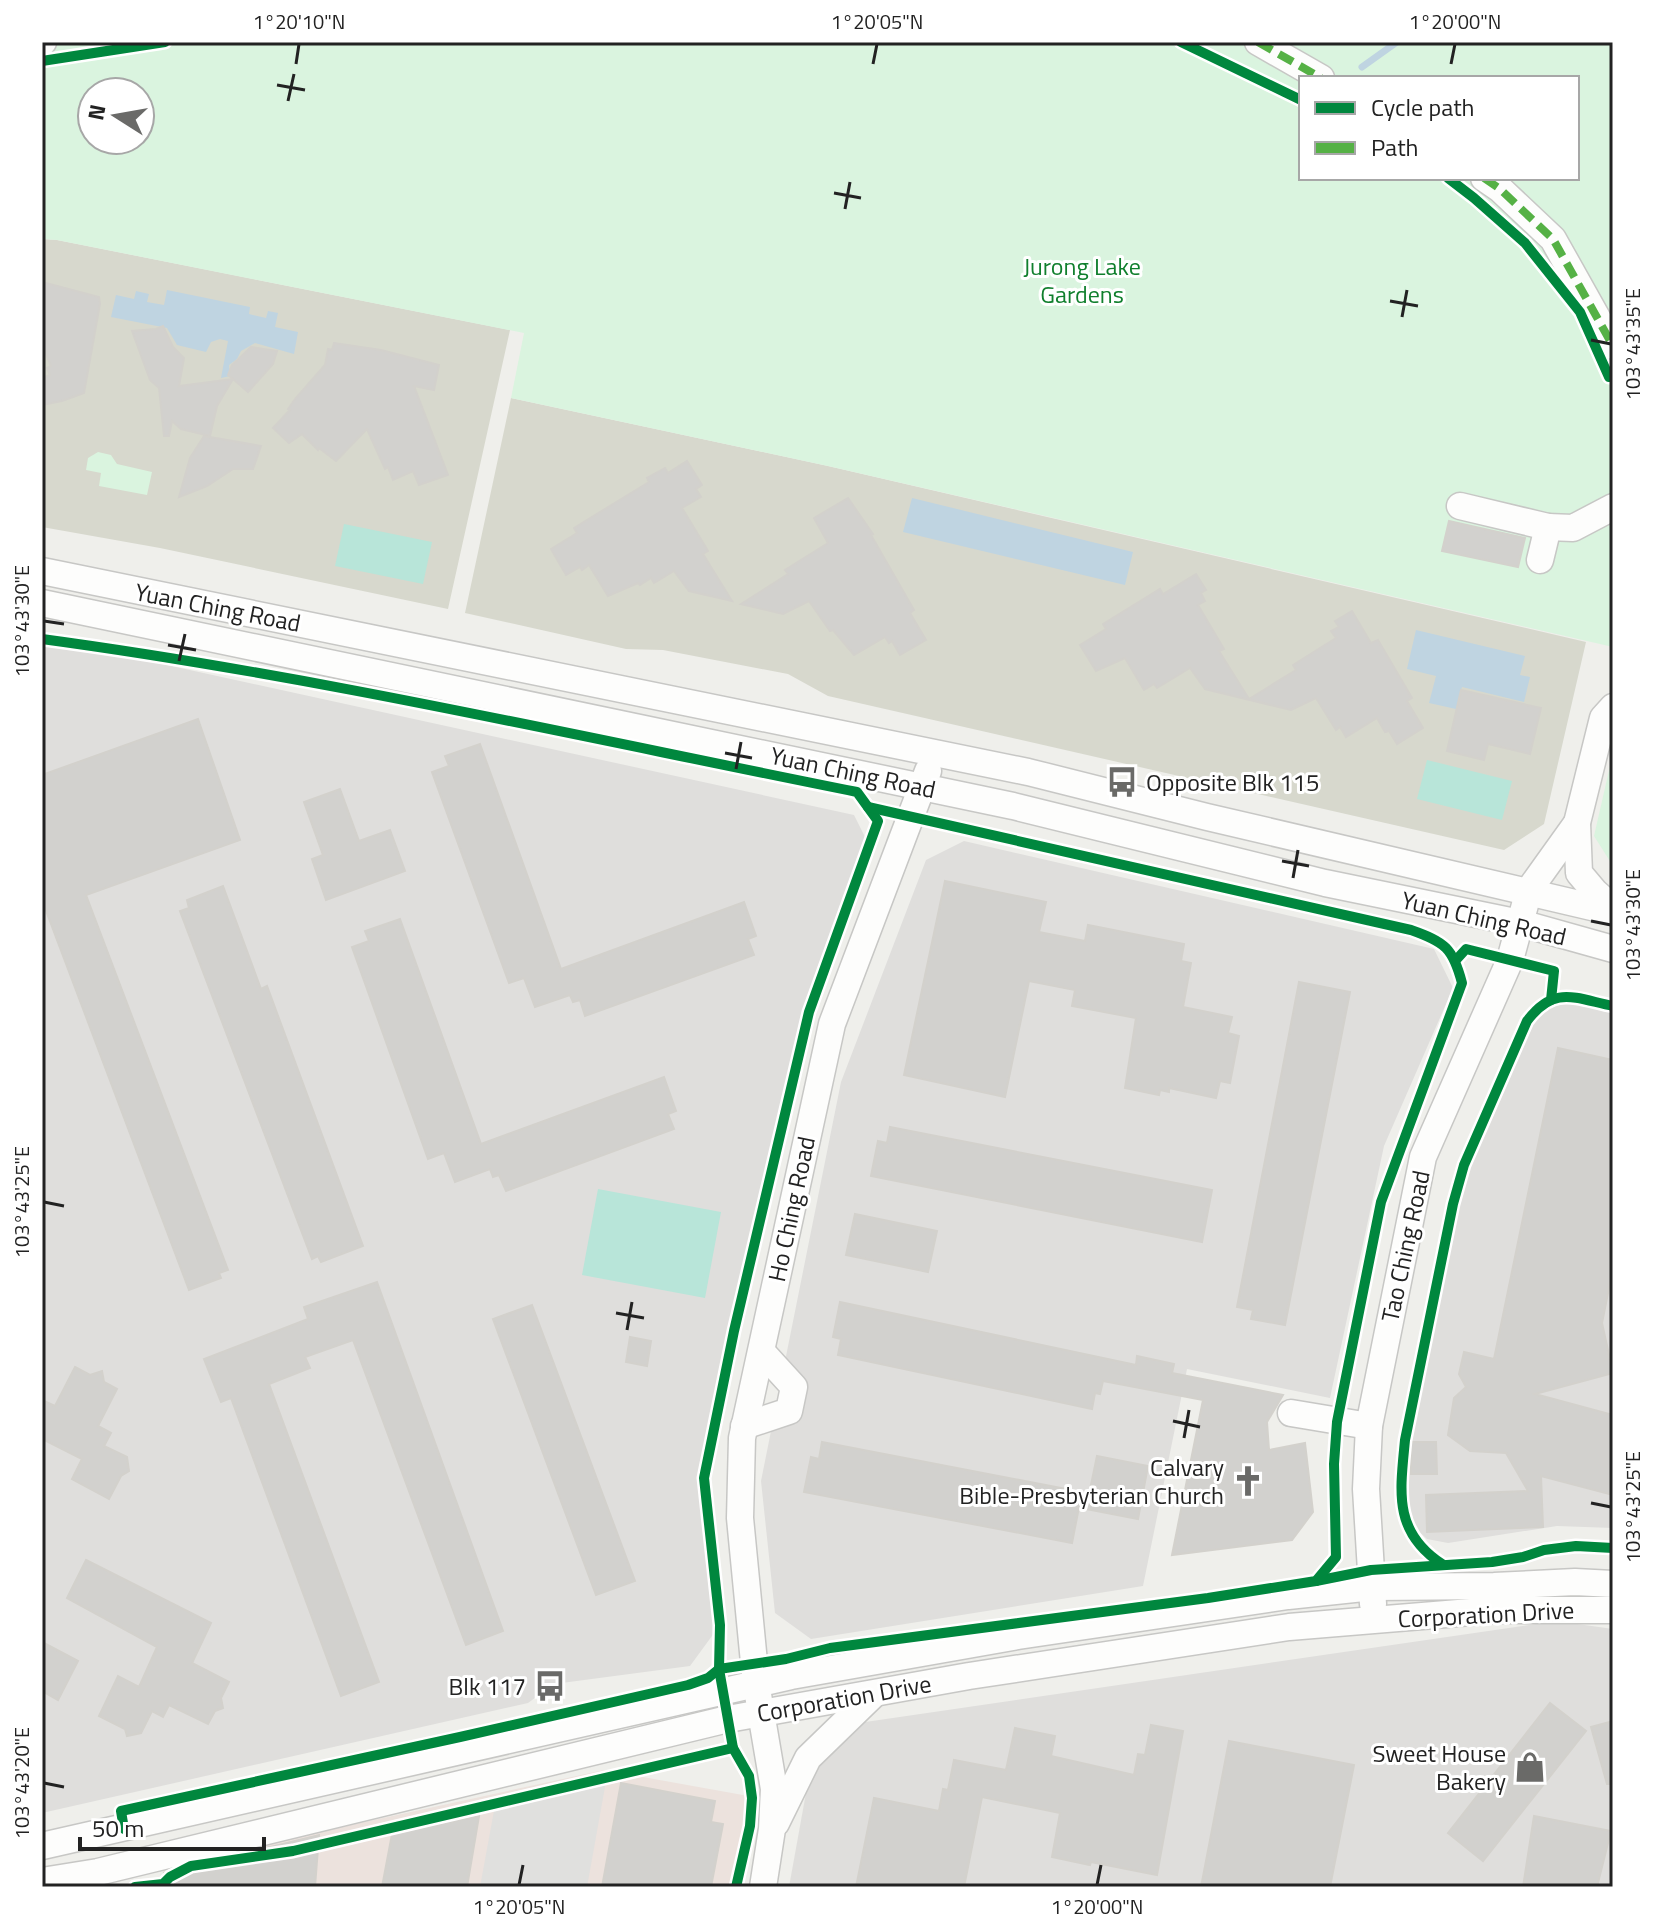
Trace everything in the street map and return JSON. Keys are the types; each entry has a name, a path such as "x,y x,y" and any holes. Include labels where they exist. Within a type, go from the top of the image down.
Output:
{"street":[{"path":"1263,43 1318,76"},
{"path":"1487,180 1553,239 1613,346"},
{"path":"1460,506 1548,527 1573,528 1613,507"},
{"path":"1540,560 1548,527"},
{"name":"Yuan Ching Road","path":"42,571 1028,772 1207,817 1613,910"},
{"name":"Yuan Ching Road","path":"42,603 1027,809 1325,883 1520,923 1613,949"},
{"path":"560,710 566,677"},
{"path":"1613,707 1603,718 1577,823 1579,873 1613,910"},
{"name":"Ho Ching Road","path":"772,1829 774,1789 756,1683 740,1518 739,1480 744,1426 832,1024 935,753"},
{"path":"1529,890 1577,823"},
{"name":"Tao Ching Road","path":"1373,1620 1366,1489 1369,1426 1423,1157 1510,960 1529,890"},
{"path":"744,1426 789,1411 794,1387 762,1352"},
{"path":"1291,1413 1369,1426"},
{"name":"Corporation Drive","path":"42,1846 756,1683 1018,1636 1288,1596 1373,1587 1575,1582 1613,1584"},
{"name":"Corporation Drive","path":"42,1881 131,1876 761,1712 969,1676 1289,1627 1495,1610 1613,1610"},
{"path":"763,1887 772,1829 808,1758 874,1694"},
{"path":"124,1829 131,1876"}],"shaded area":[{"path":"42,239 510,330 448,609 160,548 42,527"},
{"path":"511,398 828,466 1586,642 1544,824 1504,850 828,696 788,674 663,650 626,649 465,613"},
{"path":"42,644 112,653 854,815 870,847 809,1012 704,1478 720,1625 690,1666 554,1684 528,1703 42,1813"},
{"path":"964,841 1434,949 1453,988 1384,1146 1330,1398 1187,1369 1143,1586 811,1639 775,1613 761,1481 841,1082 926,860"},
{"path":"1571,997 1613,1003 1613,1528 1557,1526 1448,1543 1427,1539 1411,1524 1400,1458 1459,1169 1527,1014"},
{"path":"1556,1621 1613,1629 1613,1887 789,1887 815,1743 831,1727"},
{"path":"604,1770 754,1797 738,1887 165,1887 162,1866"},
{"path":"606,1781 587,1887 480,1887 494,1811"}],"green space":[{"name":"Jurong Lake Gardens","path":"42,42 1613,42 1613,647 828,466 511,398 524,333 42,239"},
{"path":"98,452 111,455 117,464 152,472 147,495 99,486 101,473 86,470 88,458"},
{"path":"344,524 432,542 423,584 335,566"},
{"path":"1613,753 1613,866 1594,836"},
{"path":"1427,760 1512,781 1502,820 1417,799"},
{"path":"598,1189 721,1212 705,1298 582,1275"}],"water":[{"path":"167,290 250,307 249,314 266,318 268,311 278,313 275,327 298,332 294,354 255,343 241,351 229,365 230,376 221,378 228,341 220,339 211,342 206,352 177,345 167,328 111,317 116,295 134,299 136,291 149,294 147,302 164,305"},
{"path":"912,498 1133,552 1125,585 903,532"},
{"path":"1416,630 1525,656 1520,675 1530,677 1524,702 1462,687 1456,709 1429,703 1436,676 1407,669"}],"building":[{"path":"42,282 99,297 100,304 84,393 42,405 42,378 50,375 47,368 51,366 42,345"},
{"path":"163,326 173,347 184,358 179,386 233,379 217,406 210,436 181,429 172,421 169,436 164,436 159,388 150,380 132,331"},
{"path":"334,343 381,350 439,365 434,390 414,386 448,475 419,485 413,471 393,480 367,429 336,461 318,450 302,434 289,443 273,428 325,365 328,349 332,350"},
{"path":"251,347 277,351 273,364 248,392 228,375 232,365"},
{"path":"204,436 261,446 253,469 233,469 207,486 179,497 190,458"},
{"path":"687,461 702,485 696,489 701,497 682,508 708,551 703,554 732,601 689,591 674,571 654,583 651,578 608,596 589,565 566,575 551,549 577,533 574,528 649,482 647,478 665,468 668,473"},
{"path":"848,498 873,534 914,610 910,613 926,640 900,655 892,641 889,643 885,637 854,655 833,630 830,631 809,601 783,614 741,604 788,574 785,570 828,543 814,518"},
{"path":"1449,521 1525,538 1518,567 1442,551"},
{"path":"1196,574 1206,590 1201,593 1205,601 1198,605 1224,649 1219,651 1249,699 1296,670 1293,665 1336,638 1331,631 1339,627 1335,621 1352,611 1371,643 1378,640 1412,698 1407,701 1423,728 1397,744 1377,718 1346,737 1340,727 1336,730 1316,698 1291,710 1205,689 1190,668 1157,688 1154,684 1144,690 1125,658 1096,671 1080,645 1106,629 1103,624 1160,589 1163,594"},
{"path":"1461,690 1541,708 1530,754 1488,744 1484,760 1447,751"},
{"path":"198,719 240,840 86,895 228,1270 219,1273 221,1278 189,1290 42,900 42,775"},
{"path":"480,744 561,969 744,902 756,936 748,939 754,955 585,1016 580,1000 573,1002 570,995 535,1007 524,978 509,983 432,772 449,766 445,756"},
{"path":"340,789 359,841 390,830 405,871 326,900 312,859 323,855 304,802"},
{"path":"945,881 1046,902 1039,932 1085,941 1088,925 1184,944 1181,961 1191,963 1183,1007 1232,1017 1228,1033 1239,1036 1230,1083 1220,1081 1216,1098 1169,1088 1169,1092 1160,1090 1159,1095 1125,1088 1136,1018 1072,1006 1075,990 1029,981 1005,1097 904,1075"},
{"path":"223,886 261,989 267,986 363,1246 321,1262 318,1256 312,1259 180,911 189,908 187,900"},
{"path":"400,919 481,1144 664,1077 676,1111 668,1114 674,1129 506,1191 499,1175 493,1177 490,1169 455,1182 444,1153 428,1159 352,947 369,941 365,931"},
{"path":"1299,982 1350,992 1285,1325 1251,1319 1253,1310 1237,1307"},
{"path":"1558,1048 1613,1060 1613,1268 1602,1323 1613,1373 1535,1394 1613,1415 1613,1495 1541,1476 1543,1527 1427,1532 1426,1495 1528,1491 1506,1453 1470,1451 1448,1435 1454,1398 1466,1387 1459,1374 1464,1352 1494,1359"},
{"path":"890,1127 1212,1190 1202,1242 871,1176 878,1141 887,1143"},
{"path":"855,1214 937,1231 928,1272 846,1255"},
{"path":"377,1282 503,1631 466,1645 353,1340 305,1357 310,1368 269,1384 379,1682 341,1696 231,1398 221,1402 204,1359 308,1319 304,1307"},
{"path":"840,1302 1136,1365 1137,1356 1174,1364 1172,1373 1283,1395 1267,1422 1269,1450 1305,1443 1313,1512 1292,1540 1172,1555 1203,1400 1103,1381 1100,1394 1095,1393 1092,1409 838,1355 841,1339 833,1337"},
{"path":"532,1305 635,1581 596,1595 493,1319"},
{"path":"630,1337 651,1341 647,1366 626,1362"},
{"path":"75,1367 90,1375 102,1371 104,1382 117,1389 98,1426 111,1433 104,1446 127,1457 129,1471 121,1476 109,1499 72,1479 82,1459 42,1439 42,1400 55,1406"},
{"path":"822,1442 1082,1492 1072,1543 804,1492 811,1457 819,1459"},
{"path":"1411,1442 1436,1442 1437,1474 1411,1474"},
{"path":"1097,1456 1148,1466 1138,1519 1086,1509"},
{"path":"86,1560 211,1623 192,1663 229,1682 221,1698 223,1708 215,1711 208,1724 169,1705 163,1717 152,1711 141,1733 127,1736 125,1729 99,1716 118,1676 139,1687 157,1647 67,1598"},
{"path":"42,1642 78,1661 58,1700 42,1691"},
{"path":"1550,1703 1586,1731 1483,1861 1448,1833"},
{"path":"1613,1721 1613,1784 1607,1784 1591,1727"},
{"path":"1151,1725 1183,1731 1157,1875 1052,1857 1060,1813 982,1797 964,1887 856,1887 874,1798 939,1811 943,1789 948,1790 954,1760 1006,1770 1015,1728 1055,1736 1051,1756 1134,1775 1138,1754 1145,1755"},
{"path":"1229,1741 1354,1765 1330,1887 1201,1887"},
{"path":"621,1783 715,1801 711,1822 723,1824 711,1887 602,1887"},
{"path":"479,1816 467,1887 382,1887 392,1834"},
{"path":"1534,1816 1611,1831 1597,1887 1523,1887"},
{"path":"319,1835 315,1887 167,1887 164,1873"}],"waterway":[{"path":"1362,67 1397,42"}],"marked path":[{"path":"1258,42 1318,76"},
{"path":"1487,180 1553,239 1613,346"}],"cycle path":[{"path":"42,61 165,42"},
{"path":"1181,42 1299,99"},
{"path":"1451,180 1525,243 1580,312 1609,377 1613,376"},
{"path":"42,639 349,689 857,792 878,821 809,1012 734,1331 704,1478 720,1625 719,1669 733,1748 749,1776 752,1798 750,1826 736,1887"},
{"path":"124,1829 121,1811 688,1685 708,1678 719,1669 786,1659 830,1648 1316,1581 1336,1557 1334,1464 1337,1422 1381,1202 1462,983 1451,954 1432,938 1411,930 868,807"},
{"path":"1456,960 1466,949 1554,971 1551,1000"},
{"path":"1442,1564 1426,1552 1407,1524 1403,1510 1402,1477 1405,1440 1453,1204 1464,1165 1527,1021 1537,1010 1546,1002 1566,997 1613,1006"},
{"path":"1316,1581 1371,1570 1492,1562 1576,1546 1613,1548"},
{"path":"135,1887 163,1884 191,1866 293,1851 733,1748"}],"place":[{"name":"Opposite Blk 115","path":"1122,782"},
{"name":"Calvary Bible-Presbyterian Church","path":"1248,1481"},
{"name":"Blk 117","path":"550,1686"},
{"name":"Sweet House Bakery","path":"1530,1767"}]}
